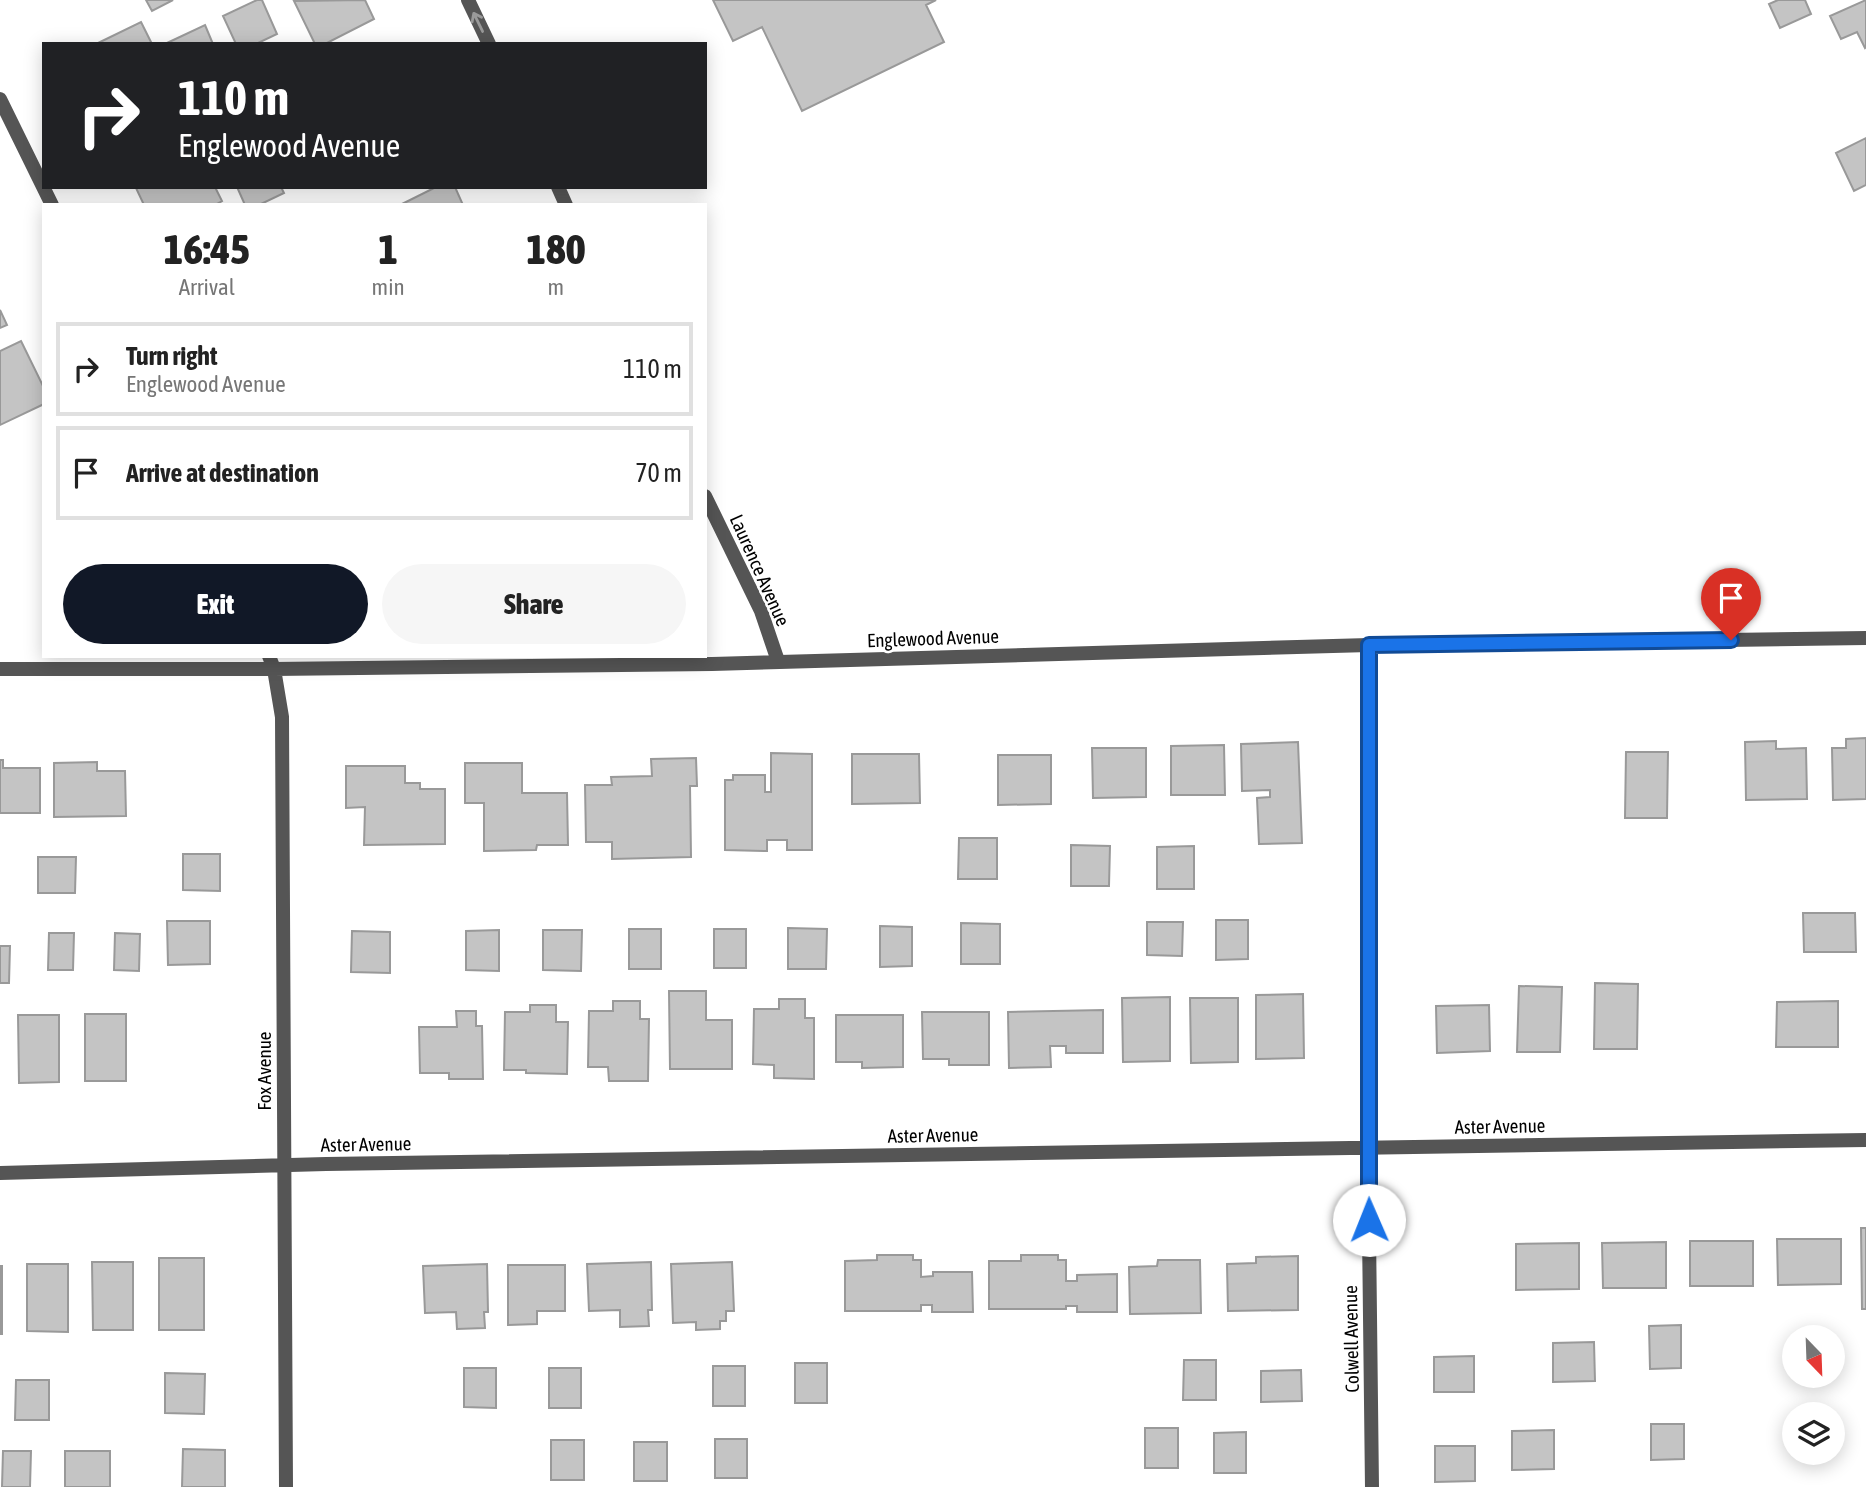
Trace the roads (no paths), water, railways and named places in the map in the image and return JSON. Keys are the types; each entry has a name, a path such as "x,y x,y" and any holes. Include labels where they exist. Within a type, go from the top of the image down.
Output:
{"street":[{"path":"468,0 488,42"},
{"path":"0,99 42,185"},
{"name":"Laurence Avenue","path":"707,500 761,611 778,661"},
{"name":"Englewood Avenue","path":"0,669 271,663 778,661 1369,645 1866,638"},
{"name":"Colwell Avenue","path":"1369,645 1368,1146 1373,1487"},
{"name":"Fox Avenue","path":"271,663 282,717 286,1487"},
{"name":"Aster Avenue","path":"0,1173 284,1165 1866,1140"}]}
